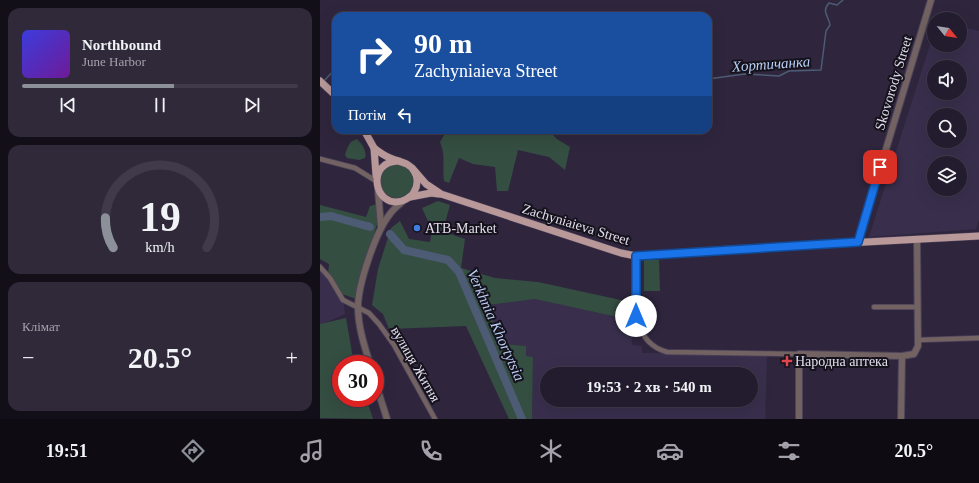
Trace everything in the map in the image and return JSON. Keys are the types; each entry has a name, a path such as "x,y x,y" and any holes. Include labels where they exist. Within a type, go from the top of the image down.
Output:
{"main road":[{"path":"320,81 332,91"},
{"path":"366,134 374,148 378,190 386,199 395,202 406,199 415,190 417,182 413,169"},
{"path":"374,148 389,157 407,164 426,184 441,194"},
{"path":"376,181 378,173 383,166 390,162 399,161"},
{"name":"Zachyniaieva Street","path":"406,199 431,193 441,194 621,253 636,256 979,236"}],"street":[{"name":"Skovorody Street","path":"858,242 931,0"},
{"path":"320,159 355,168 376,181"},
{"path":"378,190 381,227"},
{"path":"367,355 361,335 358,307 361,282 381,227 390,213 406,199"},
{"path":"636,256 636,316 640,331 651,344 667,352 910,356 916,352 918,340 917,240"},
{"name":"вулиця Житня","path":"320,267 330,278 343,300 372,315 394,345 435,419"},
{"path":"874,307 918,308"},
{"path":"918,340 979,338"},
{"path":"798,419 799,354"},
{"path":"902,356 902,419"},
{"path":"383,407 387,419"}],"shaded area":[{"path":"967,28 979,31 979,220 976,229 869,237 928,52 967,52"},
{"path":"320,267 343,300 345,314 320,325"},
{"path":"535,299 631,320 632,345 642,346 642,353 767,355 765,419 532,419 533,357 526,356 526,346 505,344 499,341 488,305"}],"green space":[{"path":"445,134 552,134 570,147 565,170 549,157 518,150 508,191 497,191 495,167 473,164 459,158 449,183 444,181 442,147 440,142"},
{"path":"357,139 364,148 365,158 359,160 347,158 345,155 349,145 352,141"},
{"path":"394,164 400,164 409,169 413,175 413,187 409,193 400,198 394,198 385,193 380,184 380,178 385,169"},
{"path":"438,201 450,205 445,223 447,233 465,239 461,268 495,278 538,282 630,302 631,320 535,299 488,305 499,341 505,344 526,346 526,356 533,357 532,419 509,419 466,326 389,329 383,314 372,305 378,269 391,228 400,221 409,239 430,242 432,230 422,208"},
{"path":"377,204 377,224 356,299 339,293 328,275 329,264 320,259 320,205 366,217 370,206"},
{"path":"644,260 659,260 660,291 644,291"},
{"path":"346,318 352,355 332,355 332,407 369,407 373,419 320,418 320,324"}],"waterway":[{"name":"Хортичанка","path":"712,78 745,74 779,76 789,71 821,70 826,31 830,25 826,14 826,9 829,3 837,5 843,0"},
{"name":"Хортичанка","path":"324,81 332,72"},
{"name":"Verkhnia Khortytsia","path":"320,217 331,216 370,227 368,226"},
{"name":"Verkhnia Khortytsia","path":"390,234 404,250 448,260 459,272 522,419"}],"place":[{"name":"ATB-Market","path":"417,228"},
{"name":"Народна аптека","path":"787,361"}],"route":[{"path":"636,316 636,256 858,242 880,167"}]}
